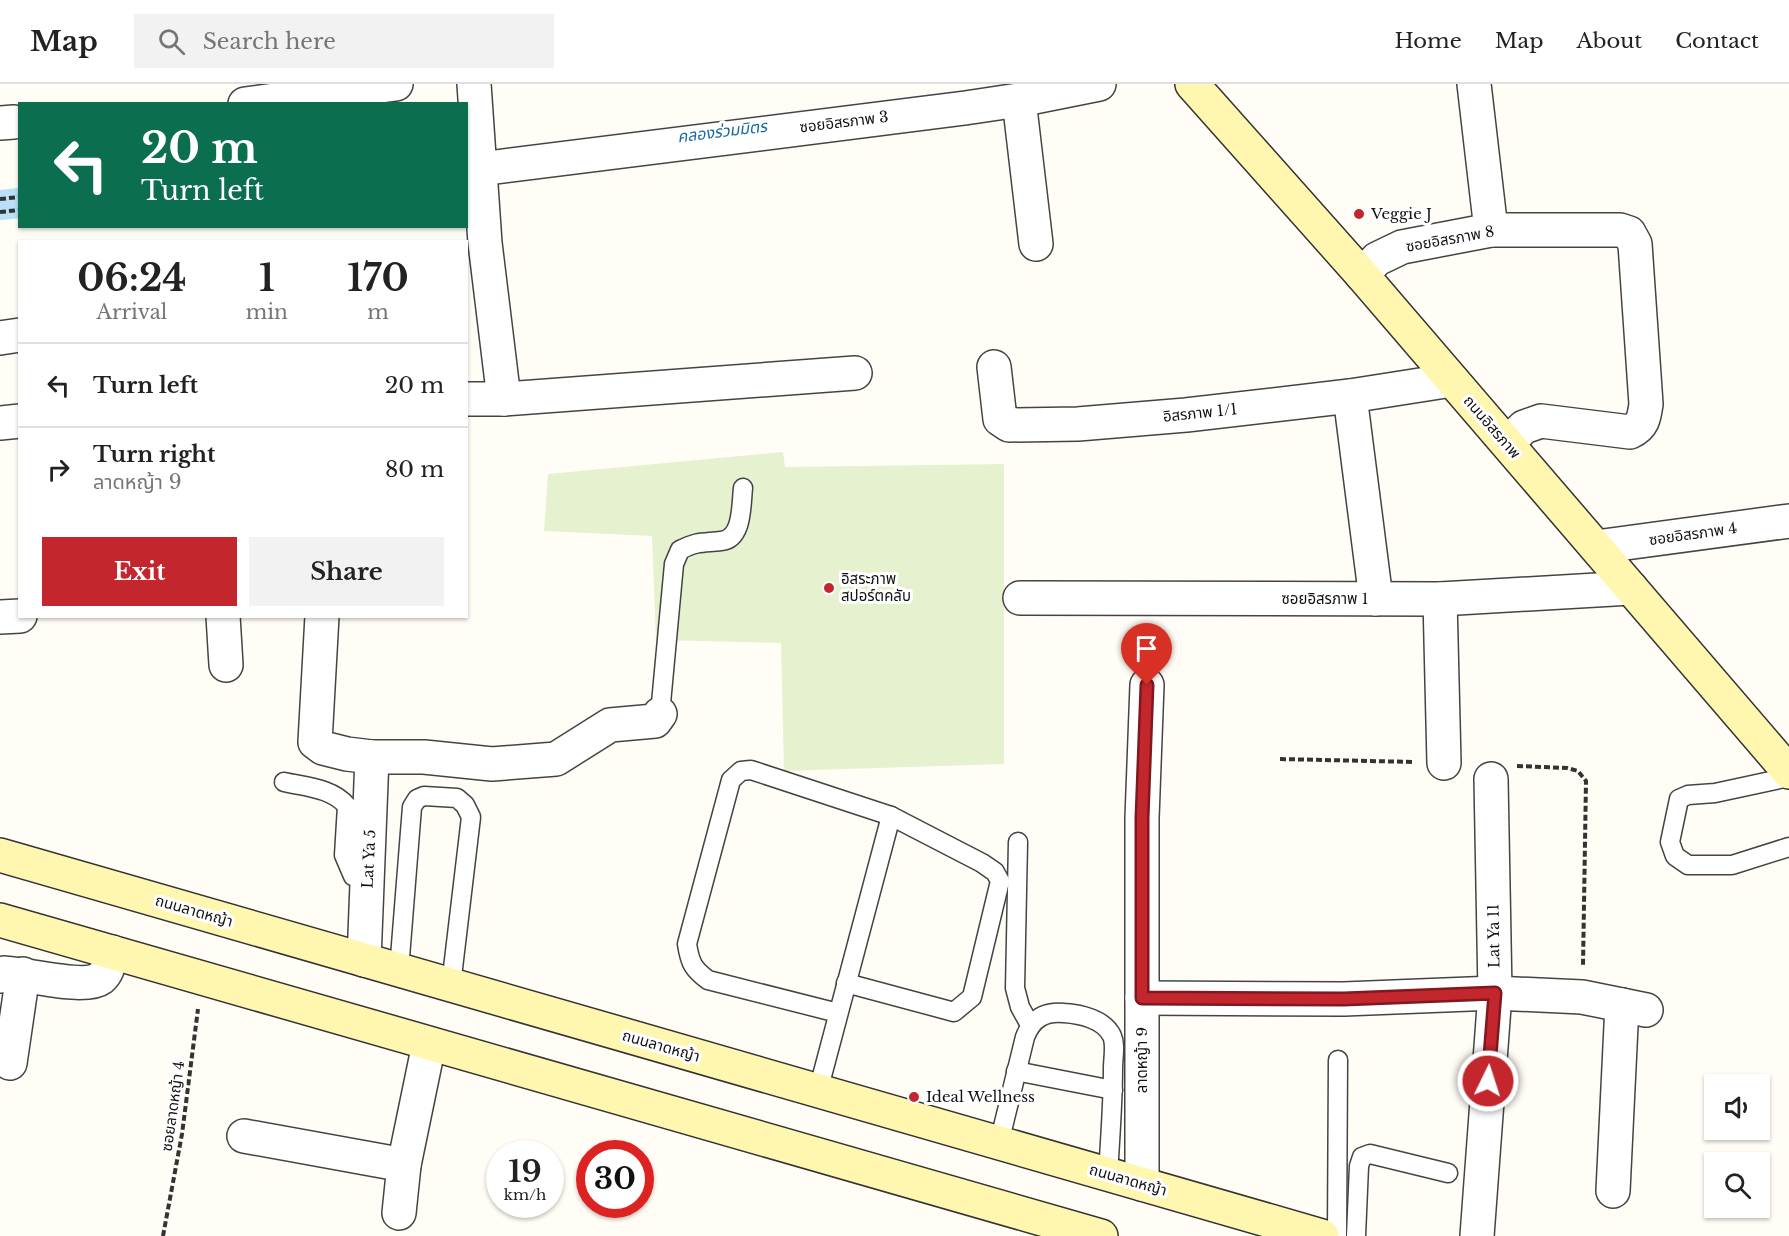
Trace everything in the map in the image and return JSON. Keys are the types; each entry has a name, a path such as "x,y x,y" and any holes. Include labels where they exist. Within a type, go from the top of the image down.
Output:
{"main road":[{"name":"ถนนอิสรภาพ","path":"1192,84 1362,275 1789,775"},
{"name":"ถนนลาดหญ้า","path":"0,855 1142,1184 1244,1225 1322,1236"},
{"path":"0,920 1101,1236"}],"street":[{"path":"260,102 396,84"},
{"path":"474,84 480,169 476,244 504,399"},
{"name":"ซอยอิสรภาพ 3","path":"480,169 1019,100 1099,84"},
{"path":"1474,84 1491,230"},
{"path":"1019,100 1036,244"},
{"name":"ซอยอิสรภาพ 8","path":"1362,275 1377,259 1402,246 1491,230 1620,230 1629,233 1635,244 1646,404 1644,422 1630,432 1542,421 1524,427 1507,443"},
{"path":"0,338 18,335"},
{"name":"อิสรภาพ 1/1","path":"994,367 1000,418 1009,425 1078,424 1164,417 1350,396 1452,380"},
{"path":"468,399 504,399 855,373"},
{"path":"1350,396 1376,599"},
{"path":"0,423 18,421"},
{"name":"ซอยอิสรภาพ 4","path":"1596,547 1789,521"},
{"name":"ซอยอิสรภาพ 1","path":"1020,598 1440,599 1631,588"},
{"path":"1440,599 1444,763"},
{"path":"0,617 18,616"},
{"path":"223,618 226,665"},
{"path":"322,618 315,741 331,750 372,757 424,757 492,764 556,759 610,725 655,721 660,714"},
{"name":"ลาดหญ้า 9","path":"1142,1184 1142,818 1147,685"},
{"name":"Lat Ya 5","path":"364,960 372,757"},
{"name":"Lat Ya 11","path":"1477,1236 1495,993 1491,779"},
{"path":"10,1063 11,975 82,984 100,979 107,970 112,952"},
{"path":"1142,998 1344,999 1495,993 1582,997 1634,1008 1613,1191"},
{"path":"399,1213 404,1166 429,1044"},
{"path":"244,1136 404,1166"}],"lane":[{"path":"660,714 674,564 680,550 696,542 723,541 732,536 739,525 743,488"},
{"path":"838,1013 708,980 696,971 689,957 687,944 731,780 741,771 752,770 891,816 995,872 1000,881 972,997 954,1012 846,983"},
{"path":"1789,775 1715,793 1688,795 1679,800 1670,842 1675,856 1688,865 1732,865 1789,847"},
{"path":"284,782 331,793 340,798 347,807 344,855 353,876 368,878"},
{"path":"399,970 412,807 424,796 457,798 465,805 471,817 450,985"},
{"path":"818,1091 891,816"},
{"path":"1018,842 1015,988 1020,1007 1030,1025"},
{"path":"999,1143 1016,1071 1030,1025 1039,1017 1058,1012 1084,1016 1102,1025 1108,1030 1113,1040 1113,1090 1108,1175"},
{"path":"1337,1236 1338,1060"},
{"path":"1016,1071 1113,1090"},
{"path":"1356,1236 1359,1166 1362,1157 1370,1154 1448,1173"}],"path":[{"path":"0,199 18,197"},
{"path":"0,212 18,210"},
{"name":"ซอยลาดหญ้า 4","path":"163,1236 182,1134 202,978"}],"green space":[{"name":"อิสระภาพ สปอร์ตคลับ","path":"783,452 785,467 1004,464 1004,764 784,771 781,643 656,640 652,536 544,531 548,474"}],"waterway":[{"path":"0,205 18,203"}],"place":[{"name":"Veggie J","path":"1359,214"},
{"name":"อิสระภาพ สปอร์ตคลับ","path":"829,588"},
{"name":"Ideal Wellness","path":"914,1097"}],"route":[{"path":"1147,685 1142,818 1142,998 1344,999 1495,993 1488,1081"}],"water label":[{"name":"คลองร่วมมิตร","path":"722,131"}]}
